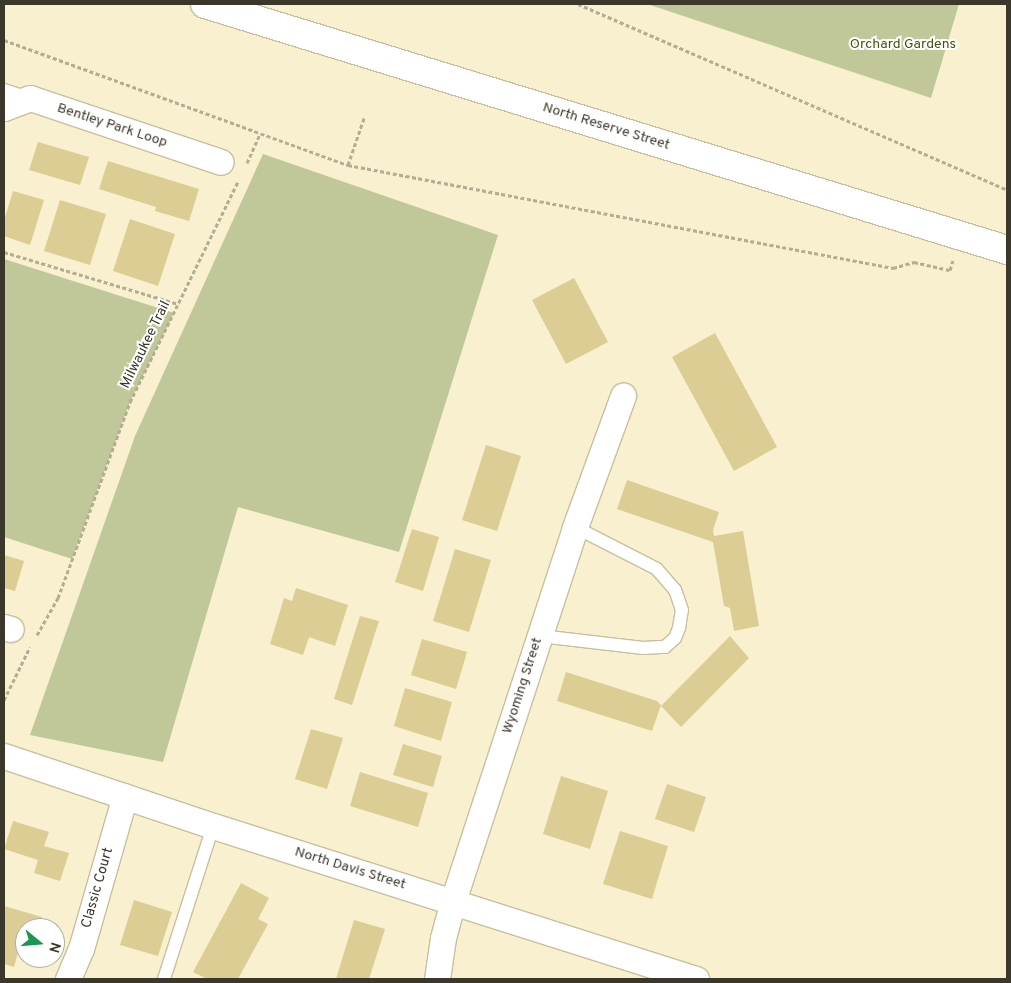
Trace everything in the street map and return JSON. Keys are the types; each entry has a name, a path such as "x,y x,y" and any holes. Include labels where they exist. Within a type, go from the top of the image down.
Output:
{"highway":[{"name":"North Reserve Street","path":"205,4 1007,250"}],"street":[{"path":"4,108 30,98"},
{"name":"Bentley Park Loop","path":"30,98 231,167"},
{"name":"Wyoming Street","path":"437,979 443,938 453,901 575,526 623,396"},
{"name":"North Davis Street","path":"4,756 213,826 696,979"},
{"name":"Classic Court","path":"68,979 80,949 125,796"}],"lane":[{"path":"4,90 30,98"},
{"path":"540,636 650,648 666,647 675,638 679,628 682,610 675,590 657,569 575,526"},
{"path":"164,979 213,826"}],"path":[{"path":"578,4 1007,190"},
{"path":"4,40 348,165 893,268 914,262 950,270 960,235"},
{"path":"348,165 364,118"},
{"path":"246,165 260,134"},
{"name":"Milwaukee Trail","path":"36,636 58,598 130,402 178,304 231,167"},
{"path":"4,252 178,304"},
{"path":"4,700 31,645"}],"green space":[{"name":"Orchard Gardens","path":"647,4 959,4 931,98"},
{"path":"263,154 498,235 399,552 238,507 163,762 30,735 135,436"},
{"path":"4,259 174,313 130,402 72,559 4,537"}],"building":[{"path":"38,142 89,157 80,185 29,170"},
{"path":"108,161 199,189 189,221 155,211 156,207 99,189"},
{"path":"13,191 44,200 30,245 4,236 4,221"},
{"path":"60,200 106,214 90,265 44,251"},
{"path":"130,219 175,234 158,286 113,271"},
{"path":"574,278 608,342 566,364 532,300"},
{"path":"715,333 777,447 734,471 672,357"},
{"path":"486,445 521,456 497,531 462,520"},
{"path":"627,480 719,512 713,530 714,536 743,531 759,626 734,631 730,608 724,606 713,542 617,509"},
{"path":"412,529 439,537 423,591 395,582"},
{"path":"455,549 491,560 469,632 433,621"},
{"path":"4,555 24,561 15,591 4,588"},
{"path":"296,588 348,605 335,646 309,637 303,655 270,644 284,598 292,601"},
{"path":"360,616 379,621 352,705 334,699"},
{"path":"730,636 749,658 681,727 661,706"},
{"path":"422,639 467,652 456,689 411,675"},
{"path":"566,672 657,701 661,705 652,731 557,701"},
{"path":"405,688 452,702 441,741 394,726"},
{"path":"311,729 343,738 327,789 295,779"},
{"path":"403,744 442,756 433,787 393,775"},
{"path":"360,772 428,793 418,827 350,806"},
{"path":"561,776 608,791 590,849 543,834"},
{"path":"667,784 706,797 694,832 655,819"},
{"path":"13,821 49,832 44,846 69,853 60,881 34,873 38,860 4,849"},
{"path":"620,831 668,846 652,899 603,884"},
{"path":"241,883 269,898 258,919 268,924 238,979 207,979 193,972"},
{"path":"134,900 172,912 158,956 120,945"},
{"path":"4,906 42,917 15,918 15,963 14,967 4,964"},
{"path":"354,920 385,929 369,979 336,979"}]}
